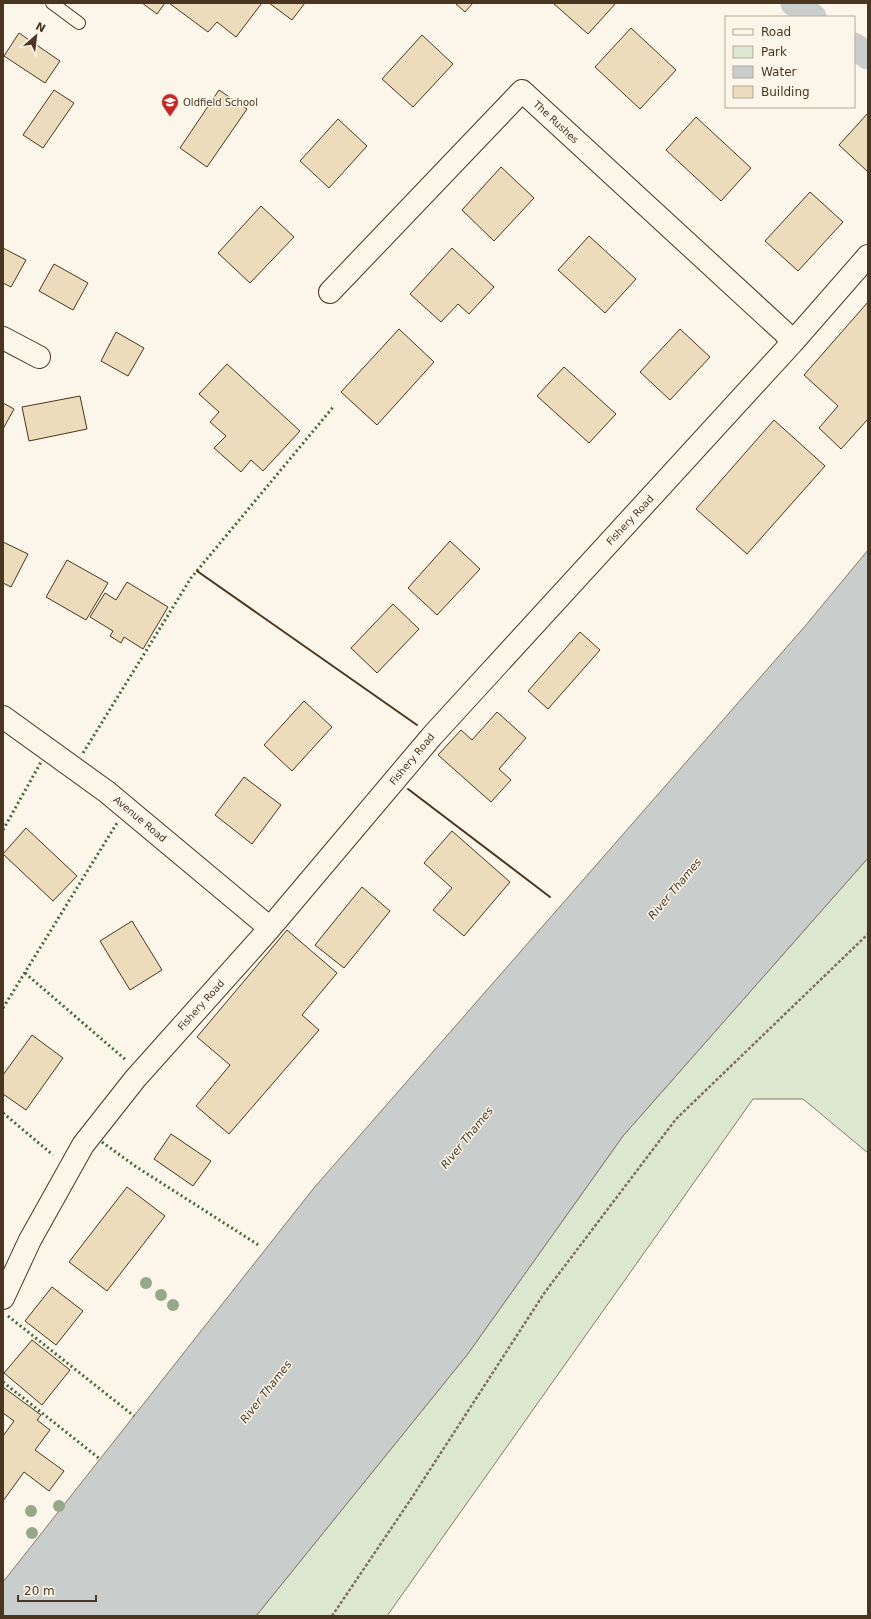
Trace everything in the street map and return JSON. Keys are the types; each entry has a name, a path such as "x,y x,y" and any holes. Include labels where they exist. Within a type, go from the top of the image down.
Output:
{"street":[{"name":"The Rushes","path":"330,292 522,91 786,334 792,342"},
{"name":"Fishery Road","path":"3,1298 30,1240 83,1145 134,1079 270,928 432,736 792,342 868,256"},
{"path":"3,338 38,357"},
{"name":"Avenue Road","path":"3,717 107,792 270,928"}],"lane":[{"path":"52,3 79,23"}],"path":[{"path":"332,1616 411,1499 545,1292 676,1119 868,934"}],"green space":[{"path":"868,858 868,1153 803,1099 753,1099 387,1616 256,1616 467,1355 623,1136"}],"water":[{"name":"River Thames","path":"868,550 868,858 623,1136 467,1355 256,1616 3,1616 3,1582 313,1189 806,625"}],"building":[{"path":"142,3 165,3 157,14"},
{"path":"169,3 262,3 236,37 217,22 208,32"},
{"path":"269,3 305,3 292,20"},
{"path":"455,3 473,3 465,12"},
{"path":"553,3 616,3 588,34"},
{"path":"631,28 676,70 640,109 595,67"},
{"path":"19,33 60,61 45,83 4,56"},
{"path":"422,35 453,64 413,107 382,79"},
{"path":"54,90 74,103 43,148 23,135"},
{"path":"219,90 247,109 207,167 180,148"},
{"path":"868,113 868,172 839,145"},
{"path":"696,117 751,168 721,201 666,150"},
{"path":"338,119 367,146 329,188 300,161"},
{"path":"501,167 534,198 494,241 462,210"},
{"path":"810,192 843,222 798,271 765,241"},
{"path":"261,206 294,237 250,283 218,253"},
{"path":"589,236 636,279 605,313 558,270"},
{"path":"3,248 26,260 11,287 3,283"},
{"path":"452,248 494,287 469,314 458,304 441,322 410,294"},
{"path":"54,264 88,283 73,310 39,291"},
{"path":"868,302 868,419 841,449 819,428 838,406 804,375"},
{"path":"399,329 434,362 377,425 341,392"},
{"path":"680,329 710,357 670,400 640,372"},
{"path":"116,332 144,348 128,376 101,361"},
{"path":"227,364 300,431 263,471 251,460 241,472 214,448 226,436 210,422 219,412 199,394"},
{"path":"564,367 616,414 589,443 537,396"},
{"path":"80,396 87,429 29,441 22,407"},
{"path":"3,403 14,409 3,429"},
{"path":"774,420 825,466 747,554 696,509"},
{"path":"450,541 480,569 437,615 408,588"},
{"path":"3,542 28,554 11,587 3,583"},
{"path":"67,560 108,583 86,620 46,597"},
{"path":"127,582 168,607 143,649 124,637 121,643 110,636 113,631 90,617 105,593 116,600"},
{"path":"393,604 419,629 377,673 351,648"},
{"path":"580,632 600,650 548,709 528,691"},
{"path":"304,701 332,727 292,771 264,745"},
{"path":"497,712 526,738 499,769 511,780 491,802 438,755 461,730 472,740"},
{"path":"244,777 281,805 252,844 215,815"},
{"path":"26,828 77,876 53,901 3,854"},
{"path":"452,831 510,882 464,936 433,910 452,888 424,863"},
{"path":"362,887 390,911 344,968 315,945"},
{"path":"132,921 162,970 130,990 100,941"},
{"path":"287,930 337,973 302,1015 319,1030 229,1134 196,1106 230,1065 197,1037"},
{"path":"32,1035 63,1058 26,1110 3,1094 3,1075"},
{"path":"171,1134 211,1161 193,1186 154,1159"},
{"path":"127,1187 165,1216 107,1291 69,1262"},
{"path":"52,1287 83,1311 56,1345 25,1321"},
{"path":"32,1340 70,1370 42,1405 4,1373"},
{"path":"3,1387 41,1415 37,1420 50,1430 35,1450 64,1471 49,1491 24,1472 3,1501 3,1436 14,1421 3,1413"}],"waterway":[{"path":"794,3 812,16"},
{"path":"855,47 868,56"}],"hedge":[{"path":"83,753 191,578 334,406"},
{"path":"3,830 41,762"},
{"path":"3,1008 117,823"},
{"path":"25,973 127,1061"},
{"path":"3,1113 53,1155"},
{"path":"102,1142 135,1166 260,1246"},
{"path":"8,1316 134,1416"},
{"path":"3,1382 100,1459"}],"wall":[{"path":"197,571 417,725"},
{"path":"408,789 550,897"}],"place":[{"name":"Oldfield School","path":"170,117"}]}
